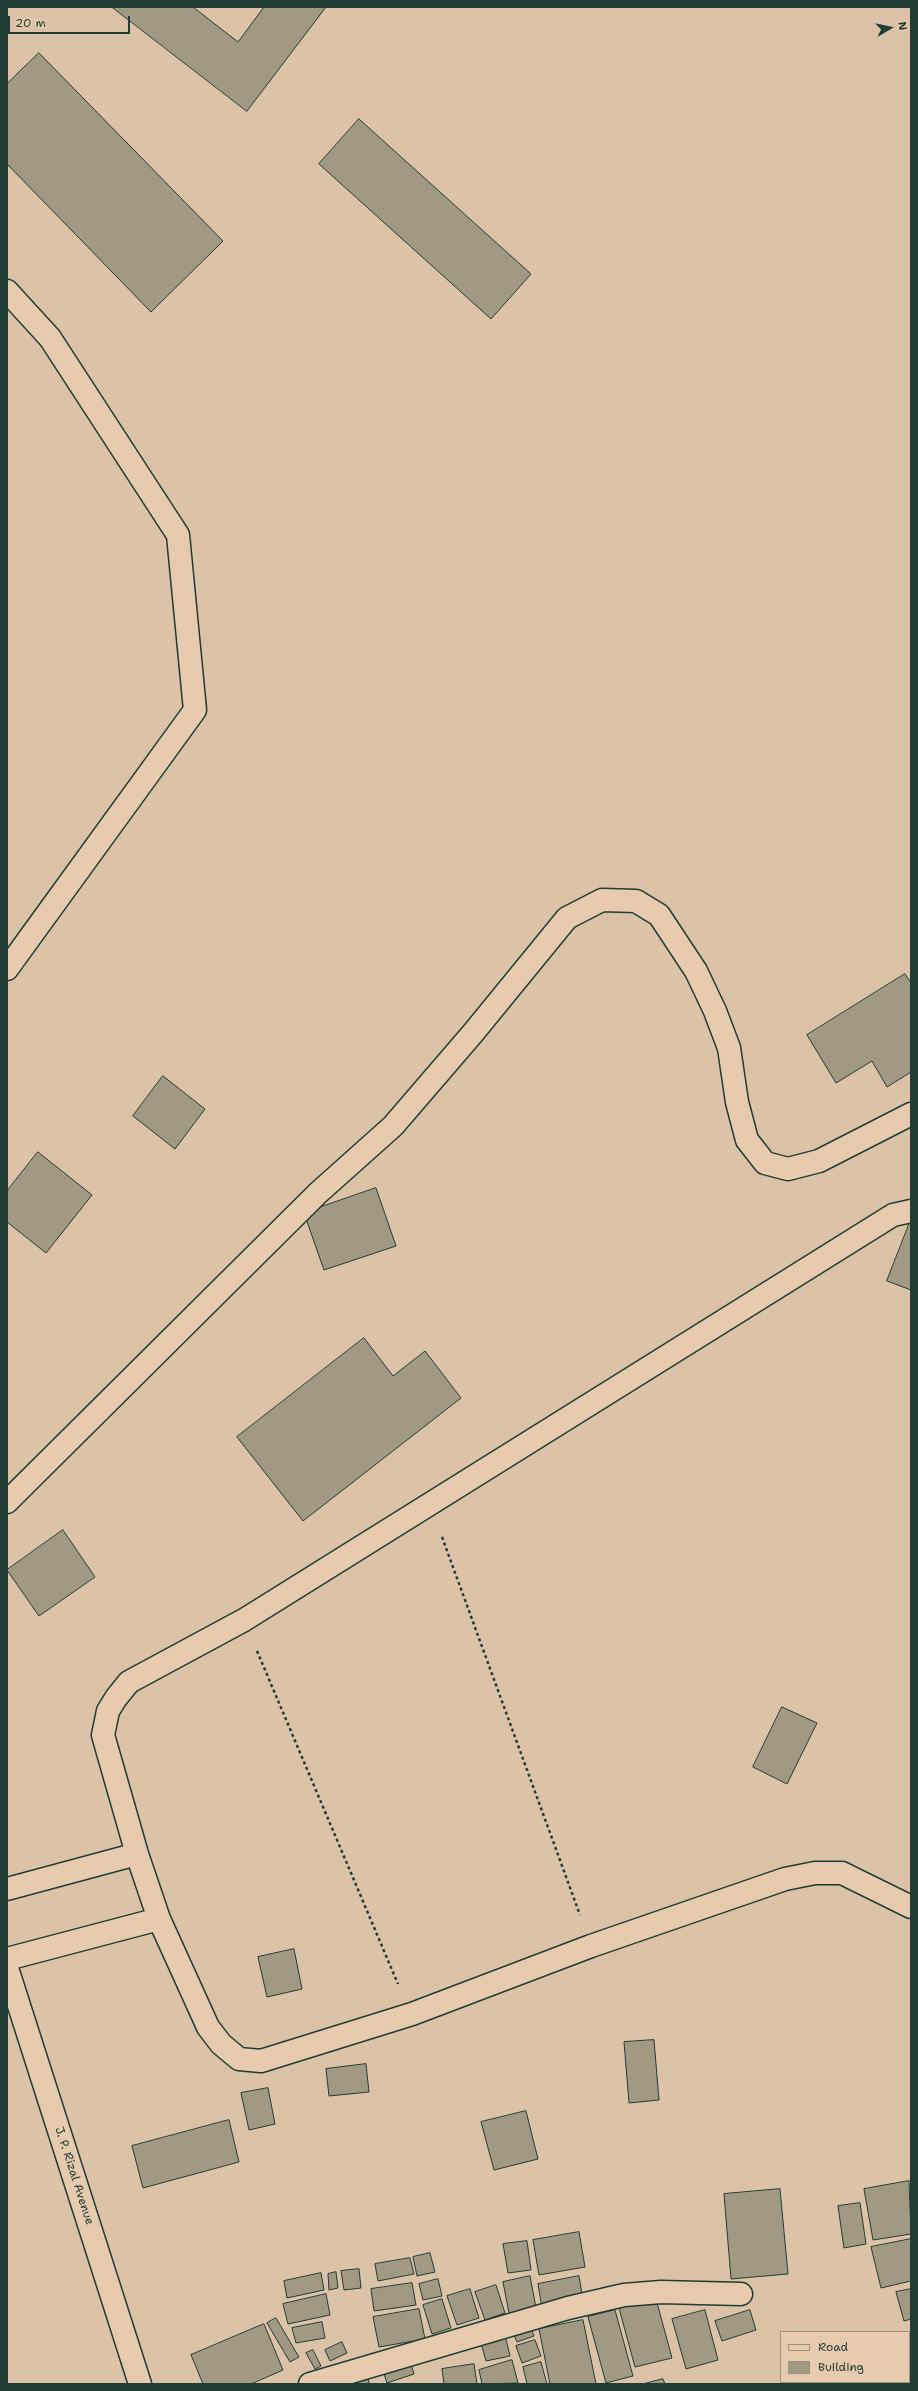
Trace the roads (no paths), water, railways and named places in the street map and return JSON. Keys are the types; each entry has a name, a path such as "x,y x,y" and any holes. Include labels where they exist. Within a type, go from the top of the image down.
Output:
{"street":[{"path":"7,291 50,338 178,535 195,710 7,969"},
{"path":"7,1502 318,1193 393,1126 444,1068 567,918 602,900 636,901 659,915 696,971 715,1010 729,1048 737,1102 748,1140 765,1163 788,1169 819,1161 911,1114"},
{"path":"911,1211 893,1215 244,1620 129,1682 108,1711 103,1735 137,1854 158,1919 208,2027 221,2044 239,2059 261,2061 412,2014 591,1946 785,1879 815,1873 842,1872 911,1907"},
{"path":"7,1889 137,1854"},
{"path":"7,1960 158,1919"},
{"name":"J. P. Rizal Avenue","path":"7,1968 140,2384"},
{"path":"310,2384 561,2310 624,2295 661,2292 741,2294"}]}
